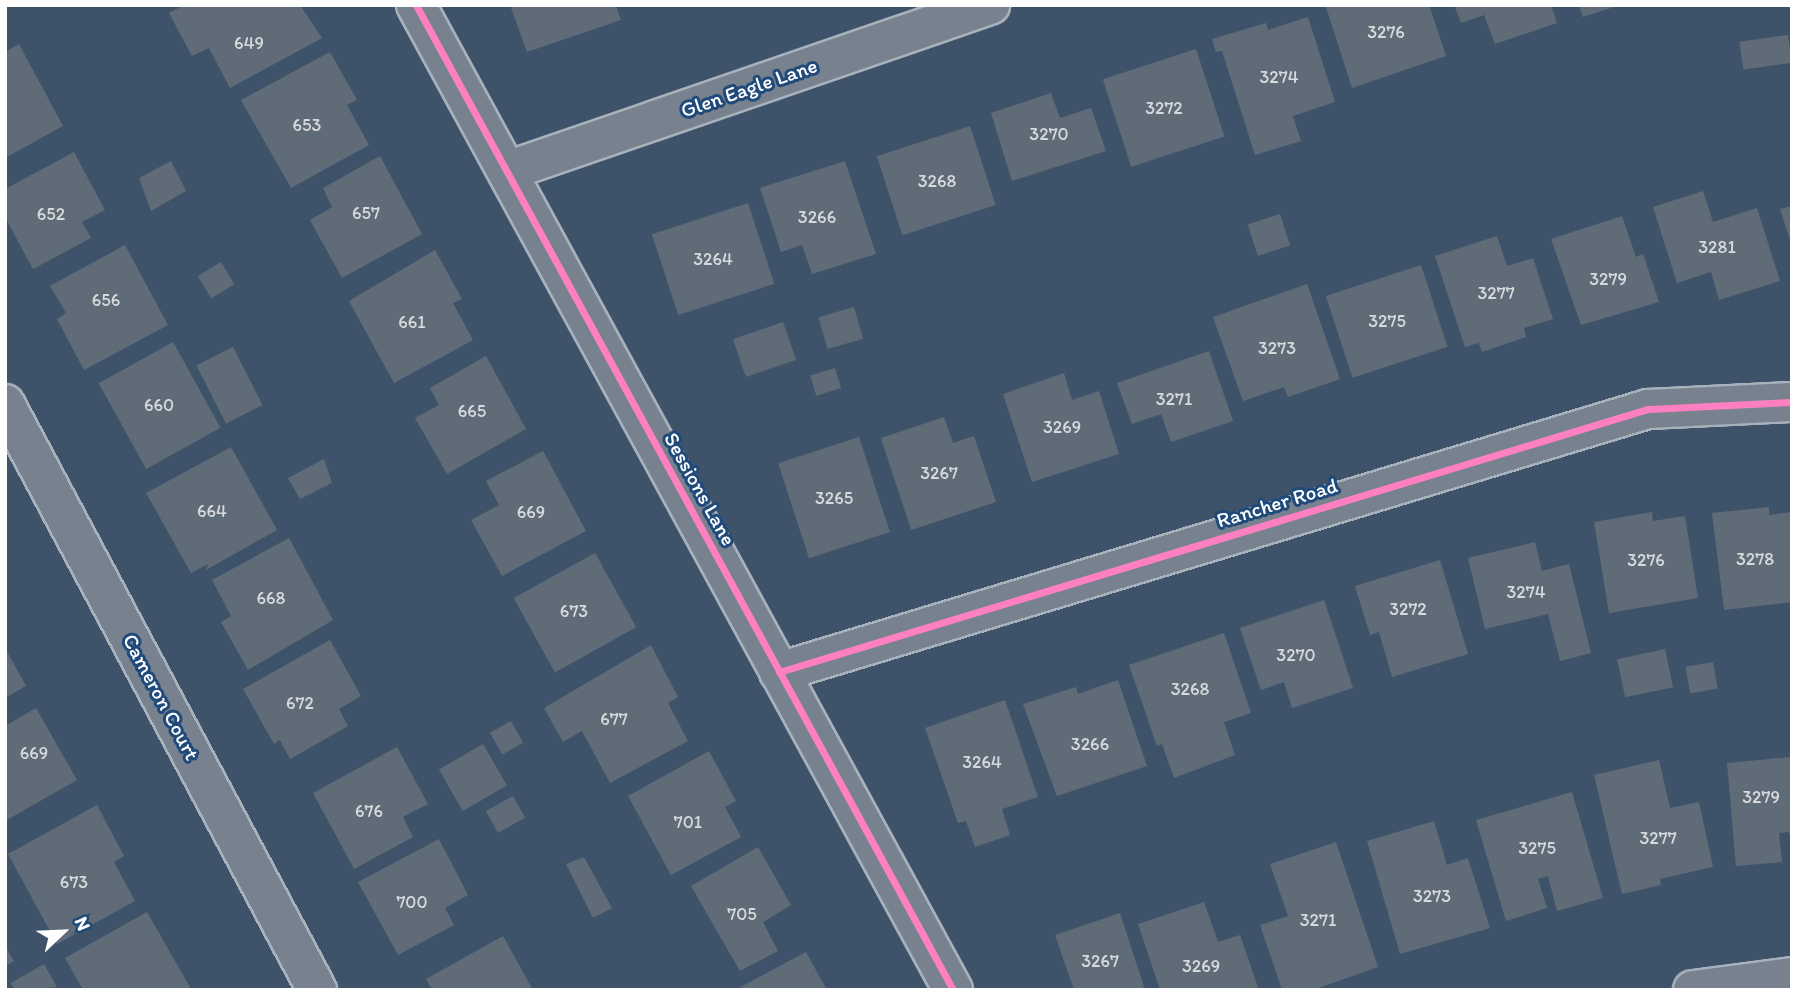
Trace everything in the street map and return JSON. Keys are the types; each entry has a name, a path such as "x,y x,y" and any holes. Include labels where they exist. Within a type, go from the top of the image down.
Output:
{"street":[{"name":"Sessions Lane","path":"416,5 953,990"},
{"name":"Glen Eagle Lane","path":"507,171 990,5"},
{"name":"Rancher Road","path":"779,671 1648,409 1792,402"},
{"name":"Cameron Court","path":"5,404 317,990"},
{"path":"1693,990 1792,977"}],"building":[{"path":"184,5 300,5 322,38 230,88 209,48 192,56 169,13"},
{"path":"510,5 616,5 621,20 527,52"},
{"path":"1429,5 1446,56 1352,88 1326,7"},
{"path":"1454,5 1551,5 1557,23 1495,44 1484,15 1461,23"},
{"path":"1579,5 1617,5 1617,6 1583,17"},
{"path":"1308,17 1335,102 1293,116 1301,141 1255,155 1222,51 1216,52 1212,39 1266,23 1268,30"},
{"path":"1788,35 1792,63 1743,70 1739,42"},
{"path":"19,44 63,126 5,158 5,52"},
{"path":"1196,49 1224,136 1131,167 1103,79"},
{"path":"330,52 357,100 347,105 369,145 291,188 241,100"},
{"path":"1051,93 1060,118 1091,108 1106,151 1012,181 991,113"},
{"path":"970,126 996,205 902,235 877,156"},
{"path":"74,152 105,210 82,222 91,238 33,269 5,217 5,189"},
{"path":"380,156 422,234 342,278 310,220 332,207 323,188"},
{"path":"171,161 186,191 151,211 139,178"},
{"path":"845,161 876,254 812,274 802,245 781,252 760,188"},
{"path":"1703,191 1713,222 1757,208 1780,281 1719,300 1711,272 1677,283 1653,207"},
{"path":"748,203 774,284 678,315 652,234"},
{"path":"1792,206 1792,243 1791,243 1780,209"},
{"path":"1280,214 1290,245 1258,256 1248,225"},
{"path":"1622,216 1636,257 1643,254 1659,302 1581,325 1551,239"},
{"path":"1497,236 1507,266 1533,258 1553,319 1524,328 1526,337 1482,352 1479,343 1465,347 1435,256"},
{"path":"125,245 168,325 84,370 57,319 66,313 50,286"},
{"path":"435,250 462,299 453,303 473,340 394,383 349,301"},
{"path":"221,262 234,284 211,298 198,276"},
{"path":"1421,265 1448,347 1352,378 1326,296"},
{"path":"1307,284 1340,379 1288,397 1284,387 1243,401 1213,317"},
{"path":"854,307 863,339 828,349 818,317"},
{"path":"783,322 796,360 746,377 733,339"},
{"path":"173,342 221,428 146,469 99,383"},
{"path":"233,347 263,405 226,424 196,366"},
{"path":"1209,351 1233,421 1171,442 1161,414 1132,424 1117,383"},
{"path":"486,356 526,429 447,474 415,418 439,405 430,388"},
{"path":"835,368 841,388 816,396 810,376"},
{"path":"1064,373 1072,400 1099,391 1119,454 1032,482 1003,394"},
{"path":"944,417 953,443 974,436 996,502 911,530 881,438"},
{"path":"859,437 890,532 809,558 778,463"},
{"path":"231,447 277,530 206,570 208,564 191,573 146,493"},
{"path":"543,451 586,531 502,576 471,520 499,505 486,481"},
{"path":"324,459 332,483 300,499 288,478"},
{"path":"1769,507 1769,515 1792,512 1792,602 1724,610 1712,513"},
{"path":"1652,512 1653,521 1685,516 1698,598 1609,613 1594,522"},
{"path":"289,538 333,620 248,670 221,622 231,616 212,580"},
{"path":"1535,542 1542,571 1569,564 1591,653 1560,661 1548,614 1485,629 1468,558"},
{"path":"595,553 636,627 555,672 514,598"},
{"path":"1440,560 1468,654 1392,677 1379,632 1370,635 1355,586"},
{"path":"1324,600 1353,688 1292,708 1284,682 1261,690 1240,628"},
{"path":"1224,633 1251,713 1224,722 1235,755 1174,778 1162,744 1157,746 1129,665"},
{"path":"330,640 361,696 339,709 348,726 290,759 280,740 274,744 243,689"},
{"path":"651,645 678,697 668,703 688,741 610,783 582,731 563,742 544,708"},
{"path":"5,648 26,686 5,698"},
{"path":"1665,649 1673,687 1625,697 1617,659"},
{"path":"1713,662 1718,689 1690,693 1685,667"},
{"path":"1118,680 1147,766 1057,796 1023,704 1076,687 1078,694"},
{"path":"1005,700 1038,797 1002,809 1010,835 975,847 966,821 958,823 925,728"},
{"path":"36,708 77,780 5,821 5,726"},
{"path":"511,721 523,743 502,755 490,733"},
{"path":"483,744 507,786 463,811 439,770"},
{"path":"397,747 428,804 403,817 413,837 354,869 313,793"},
{"path":"709,751 736,801 725,807 741,837 671,875 628,796"},
{"path":"1792,757 1792,844 1789,832 1779,833 1782,862 1736,866 1727,763"},
{"path":"1659,760 1670,808 1699,802 1713,867 1660,879 1661,885 1622,894 1594,775"},
{"path":"1572,792 1603,898 1557,911 1548,876 1538,879 1547,908 1506,921 1476,820"},
{"path":"513,796 525,818 498,833 486,811"},
{"path":"97,805 124,856 114,862 135,901 57,944 8,854"},
{"path":"1434,821 1447,865 1468,858 1490,928 1400,954 1367,841"},
{"path":"439,839 468,895 445,908 454,925 398,955 358,882"},
{"path":"1336,842 1378,967 1313,990 1282,990 1260,925 1288,916 1270,864"},
{"path":"758,847 791,905 763,922 778,951 740,971 691,886"},
{"path":"584,857 612,908 593,918 566,864"},
{"path":"1204,902 1218,942 1240,935 1259,990 1160,990 1138,924"},
{"path":"147,912 191,989 83,990 65,958"},
{"path":"1120,913 1145,990 1074,990 1055,935"},
{"path":"503,936 533,990 432,990 426,979"},
{"path":"5,946 14,961 5,966"},
{"path":"806,952 827,990 735,990"},
{"path":"44,964 57,987 15,990 11,983"}],"cycle path":[{"path":"416,5 953,990"},
{"path":"779,672 1648,409 1792,402"}]}
